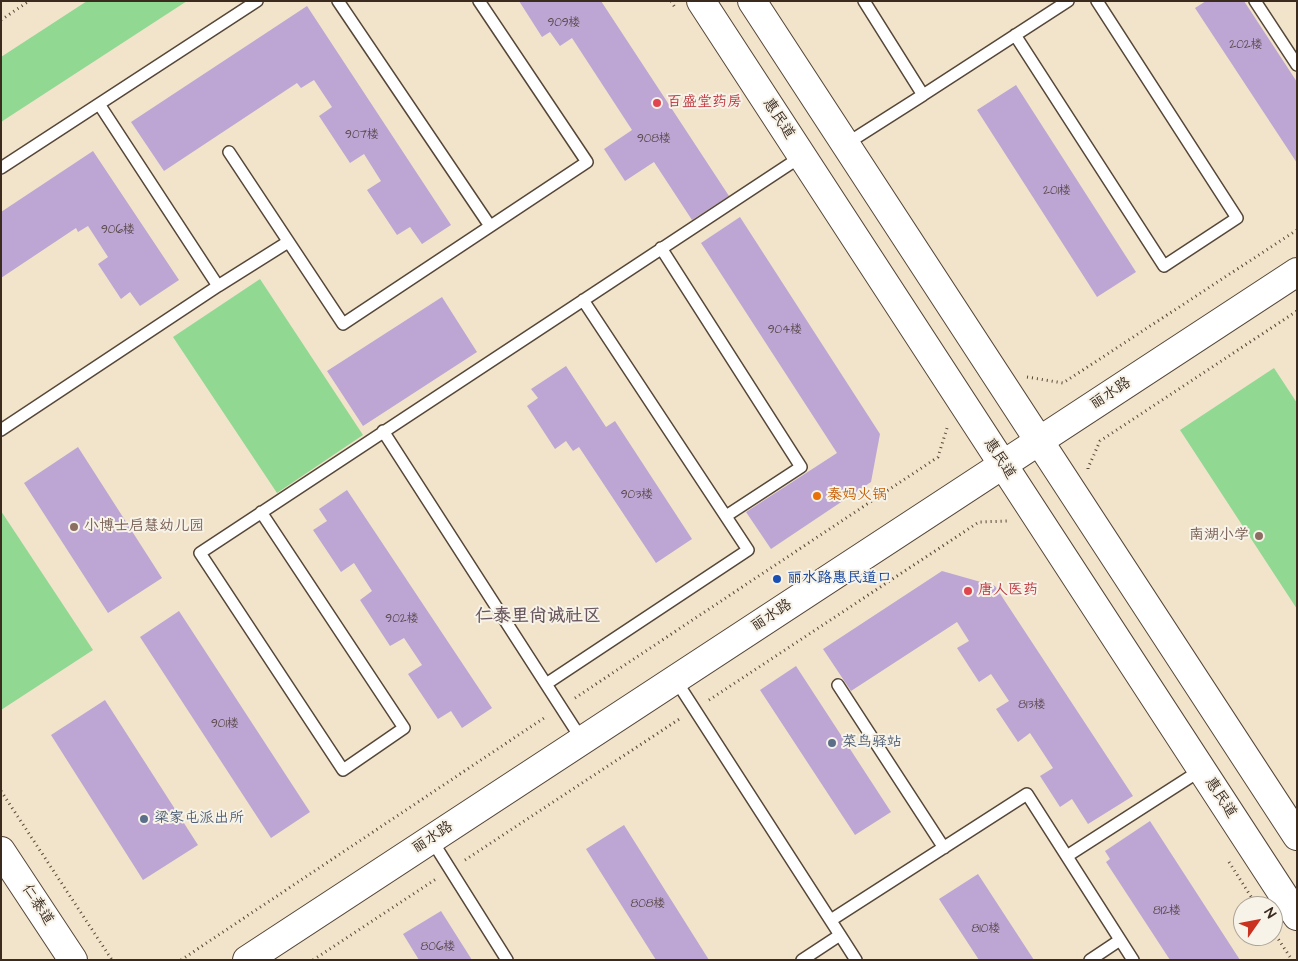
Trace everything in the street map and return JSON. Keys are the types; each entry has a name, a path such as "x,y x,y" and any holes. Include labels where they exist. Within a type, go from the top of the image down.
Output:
{"main road":[{"name":"惠民道","path":"701,1 1297,916"},
{"path":"752,1 1297,836"},
{"name":"丽水路","path":"247,960 1297,272"},
{"name":"仁泰道","path":"1,851 73,960"}],"lane":[{"path":"1,168 257,1"},
{"path":"338,1 490,226"},
{"path":"229,152 343,324 587,162 479,1"},
{"path":"864,1 924,95"},
{"path":"845,144 1068,1"},
{"path":"1015,35 1164,266 1237,218 1097,1"},
{"path":"1255,1 1297,64"},
{"path":"99,104 218,286"},
{"path":"261,512 404,728 343,770 200,553 261,512 661,248 802,156"},
{"path":"3,425 288,242"},
{"path":"661,248 801,467 726,516"},
{"path":"546,684 748,550 583,300"},
{"path":"383,432 582,740"},
{"path":"675,679 856,960"},
{"path":"838,685 944,848"},
{"path":"1066,856 1201,770"},
{"path":"831,920 1027,794 1133,960"},
{"path":"431,839 507,960"},
{"path":"802,960 840,935"},
{"path":"1090,960 1120,940"}],"path":[{"path":"1,20 29,1"},
{"path":"1063,383 1297,230"},
{"path":"1100,441 1297,311"},
{"path":"313,960 979,522"},
{"path":"1,791 112,960"},
{"path":"1283,946 1292,960"}],"green space":[{"path":"87,1 187,1 1,122 1,57"},
{"path":"260,279 363,435 277,493 173,337"},
{"path":"1274,368 1297,403 1297,609 1180,430"},
{"path":"1,511 93,650 1,710"}],"building":[{"path":"519,1 601,1 729,196 692,220 654,162 625,181 604,149 632,130 572,38 560,46 550,32 542,37"},
{"path":"1206,1 1244,1 1297,82 1297,163 1195,8"},
{"path":"307,6 451,225 422,244 410,227 397,235 367,190 381,181 364,154 350,163 319,116 332,107 314,80 301,88 297,83 164,171 131,122"},
{"path":"1016,85 1136,272 1097,297 977,110"},
{"path":"93,151 179,280 140,306 130,292 121,299 98,264 108,257 88,226 78,232 76,228 1,278 1,212"},
{"path":"740,217 880,434 871,482 771,549 746,512 837,453 701,243"},
{"path":"442,297 477,352 363,426 327,371"},
{"path":"566,366 606,427 615,421 692,539 656,563 579,447 573,451 566,441 555,449 527,406 538,398 531,389"},
{"path":"78,447 162,578 108,613 24,483"},
{"path":"347,490 492,708 462,728 451,711 438,719 408,674 422,665 404,638 390,646 360,600 372,591 354,563 341,572 313,530 327,521 319,509"},
{"path":"942,571 995,586 1133,796 1088,824 1072,799 1060,807 1040,776 1053,768 1030,733 1018,742 996,709 1009,701 991,674 979,682 957,648 969,641 957,622 851,691 823,649"},
{"path":"179,611 310,812 271,838 140,637"},
{"path":"796,666 891,812 855,835 760,690"},
{"path":"105,700 198,845 143,880 51,735"},
{"path":"1150,821 1240,960 1170,960 1106,862 1110,859 1105,851"},
{"path":"624,825 709,960 656,960 586,849"},
{"path":"978,874 1034,960 979,960 939,899"},
{"path":"441,911 472,960 419,960 403,934"}],"place":[{"name":"百盛堂药房","path":"657,103"},
{"name":"秦妈火锅","path":"817,496"},
{"name":"小博士启慧幼儿园","path":"74,527"},
{"name":"南湖小学","path":"1259,536"},
{"name":"丽水路惠民道口","path":"777,579"},
{"name":"唐人医药","path":"968,591"},
{"name":"菜鸟驿站","path":"832,743"},
{"name":"梁家屯派出所","path":"144,819"}],"district":[{"name":"仁泰里尚诚社区","path":"538,617"}]}
